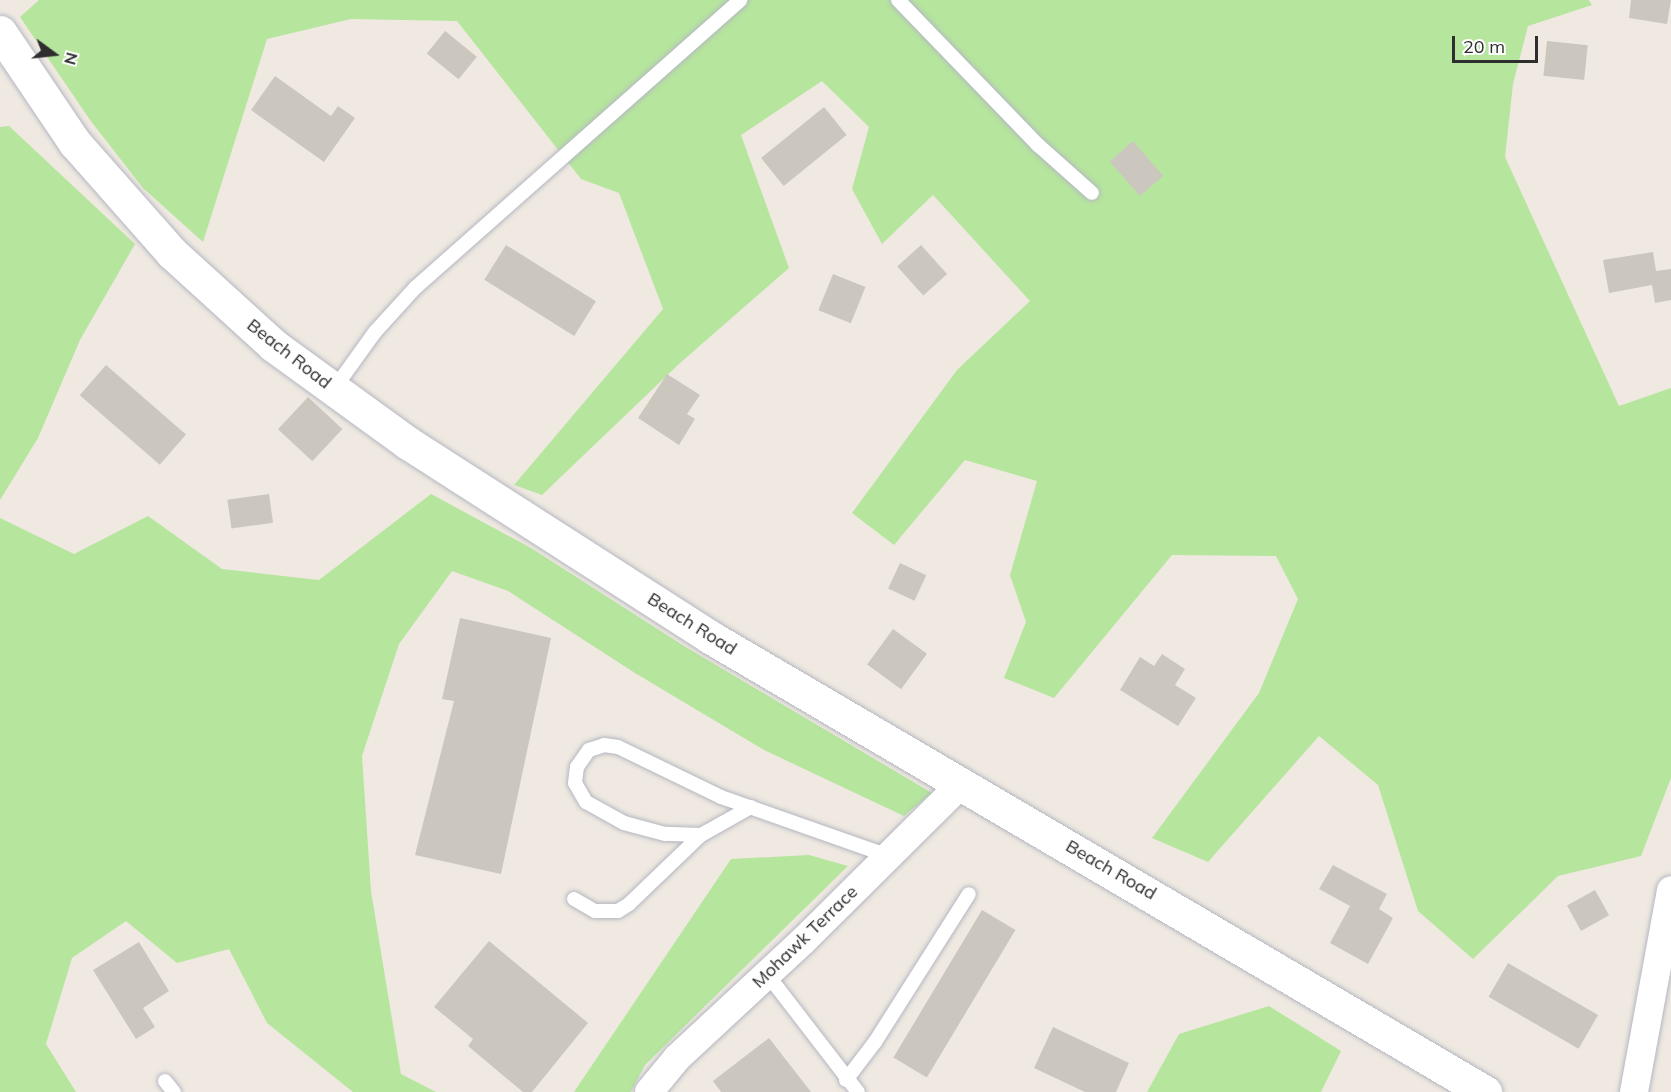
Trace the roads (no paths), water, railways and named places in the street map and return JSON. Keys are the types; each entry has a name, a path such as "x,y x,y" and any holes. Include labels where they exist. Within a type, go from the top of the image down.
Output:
{"street":[{"name":"Beach Road","path":"0,32 75,143 172,253 273,345 408,443 710,637 1485,1092"},
{"name":"Mohawk Terrace","path":"649,1092 677,1058 767,974 962,783"},
{"path":"1634,1092 1671,890"}],"lane":[{"path":"334,389 375,332 416,287 740,0"},
{"path":"898,0 1038,145 1092,193"},
{"path":"701,835 665,834 624,823 586,802 575,783 577,767 589,750 604,745 618,747 751,807 889,856"},
{"path":"574,899 595,911 618,911 629,904 701,835 751,807"},
{"path":"846,1080 875,1042 969,894"},
{"path":"767,974 846,1080 858,1092"}]}
